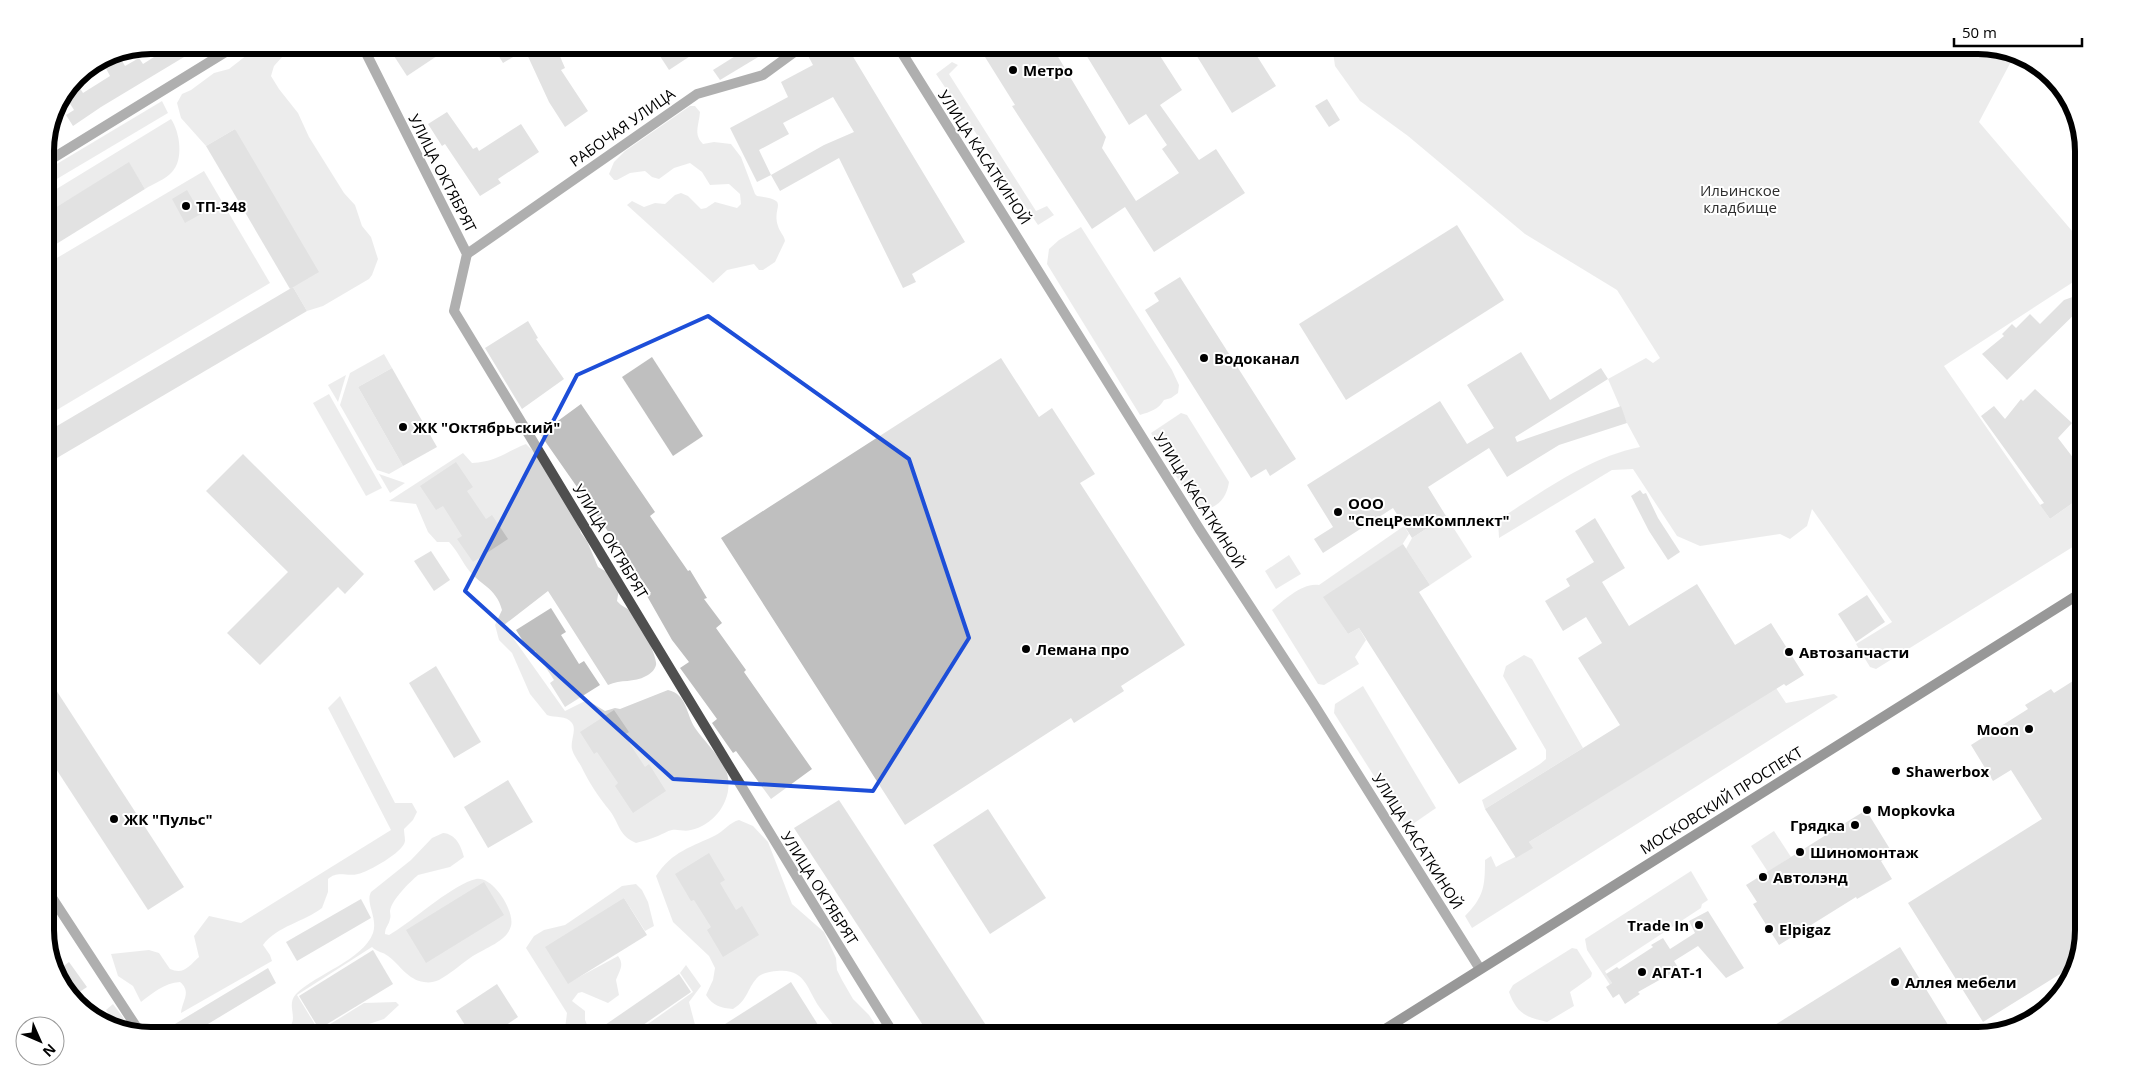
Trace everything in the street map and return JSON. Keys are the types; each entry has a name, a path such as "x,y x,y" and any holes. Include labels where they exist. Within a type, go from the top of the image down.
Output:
{"main road":[{"name":"МОСКОВСКИЙ ПРОСПЕКТ","path":"1388,1027 2075,597"}],"street":[{"path":"54,157 222,54"},
{"name":"УЛИЦА ОКТЯБРЯТ","path":"367,54 467,254 454,311 668,664 750,804 889,1027"},
{"name":"РАБОЧАЯ УЛИЦА","path":"467,254 697,94 763,75 792,54"},
{"name":"УЛИЦА КАСАТКИНОЙ","path":"903,54 1190,514 1314,703 1480,969"},
{"path":"54,901 137,1026"}],"highlighted area":[{"path":"708,316 909,459 969,638 873,791 673,779 465,591 577,375"}],"green space":[{"path":"248,54 285,54 274,66 271,76 298,113 309,137 344,193 355,205 362,226 371,237 378,259 372,275 369,279 323,306 307,311 293,287 235,129 206,146 181,118 177,103 182,94 191,90 214,73 229,69"},
{"name":"Ильинское кладбище","path":"1333,54 1978,54 2003,57 2012,60 1979,122 2075,234 2075,281 1944,366 2050,519 2075,501 2075,546 1876,669 1870,667 1856,644 1892,622 1812,509 1807,526 1790,539 1780,534 1700,546 1677,536 1633,469 1612,470 1499,538 1498,520 1532,498 1584,467 1621,452 1640,447 1627,423 1608,379 1646,358 1653,363 1660,358 1617,290 1525,234 1408,136 1360,101 1335,66"},
{"path":"952,62 958,65 949,74 1036,211 1047,206 1054,215 1038,225 936,74"},
{"path":"162,101 168,113 54,181 54,166"},
{"path":"690,106 695,106 700,112 697,133 703,144 714,142 731,144 741,157 755,194 777,202 777,219 785,241 775,262 763,270 759,270 754,264 727,270 713,283 627,205 632,201 644,207 655,203 665,204 675,195 681,193 688,196 701,209 715,202 737,208 741,204 740,194 729,184 710,185 702,172 690,163 674,168 659,179 652,177 645,171 630,173 617,180 614,180 609,174 614,162 625,151"},
{"path":"171,119 177,131 179,153 176,167 166,177 145,189 129,163 54,209 54,190"},
{"path":"204,171 270,283 54,412 54,260"},
{"path":"1081,227 1172,370 1179,385 1178,393 1164,400 1157,408 1147,413 1140,415 1047,264 1049,249 1059,240"},
{"path":"384,354 392,368 358,387 403,466 389,474 377,470 340,405 350,373"},
{"path":"346,375 338,402 328,385"},
{"path":"329,394 382,488 366,496 313,403"},
{"path":"1181,413 1187,415 1229,482 1223,498 1212,507 1203,507 1193,500 1173,472 1151,433"},
{"path":"526,444 542,460 574,514 598,567 607,572 619,589 617,601 633,612 639,622 656,661 655,669 641,678 608,685 548,591 504,625 565,711 587,700 605,711 615,708 620,709 668,690 674,692 683,700 692,723 715,752 725,768 728,778 726,798 722,807 709,822 700,827 688,831 668,831 636,843 626,837 573,753 574,729 572,723 564,718 547,715 530,694 512,653 499,640 495,625 502,610 496,596 472,574 449,542 437,542 428,532 416,504 389,501 463,453 472,463 488,461"},
{"path":"379,474 405,483 390,493"},
{"path":"1446,516 1472,557 1430,585 1406,549 1412,538"},
{"path":"1404,526 1409,534 1402,545 1324,597 1348,634 1359,628 1366,640 1355,657 1359,664 1324,685 1318,684 1272,610 1300,589 1319,585"},
{"path":"1289,555 1301,574 1276,589 1265,571"},
{"path":"1524,655 1532,659 1583,748 1485,809 1482,800 1546,759 1546,750 1503,676 1506,666"},
{"path":"1363,686 1436,808 1407,828 1334,713 1335,704"},
{"path":"1776,688 1786,703 1834,694 1838,697 1472,928 1465,916 1480,897 1485,877 1485,860 1491,856 1496,867 1532,848 1529,842"},
{"path":"340,696 395,803 412,803 417,812 413,820 404,829 405,841 403,845 399,851 369,870 354,875 339,874 328,879 328,892 322,908 276,933 263,945 272,961 181,1013 186,993 184,986 180,982 164,986 141,1002 133,986 118,976 111,954 149,950 159,953 170,969 175,971 183,970 199,957 194,936 209,916 241,923 391,830 328,708"},
{"path":"739,820 753,826 768,842 792,904 824,932 836,958 837,970 842,980 853,999 869,1015 877,1027 834,1027 800,977 787,971 775,971 759,976 742,1001 733,1009 718,1006 711,1002 706,995 713,980 715,968 709,956 673,922 656,876 676,855 716,835"},
{"path":"1774,831 1791,857 1768,872 1751,846"},
{"path":"443,833 455,838 464,857 450,867 418,875 391,906 389,923 385,934 389,935 457,887 476,879 489,883 496,889 506,904 511,920 509,932 494,945 470,958 443,978 430,982 418,981 413,978 388,956 372,947 297,995 317,1027 288,1027 293,1019 292,1002 296,994 350,959 368,943 374,927 369,901 371,892 411,860 432,838"},
{"path":"1691,871 1708,900 1702,904 1701,908 1605,971 1612,983 1610,985 1587,950 1585,939"},
{"path":"636,884 642,890 648,902 654,926 645,931 624,898 568,983 618,956 621,962 616,980 619,995 608,1003 582,992 578,993 572,1001 585,1011 585,1020 588,1027 565,1027 567,1013 526,948 534,936 544,930 565,925 622,886"},
{"path":"1572,948 1577,949 1592,973 1591,977 1570,992 1574,1006 1547,1022 1528,1016 1519,1010 1509,992 1513,985"},
{"path":"686,965 701,986 689,1002 696,1027 644,1027 693,992 680,973"},
{"path":"396,1002 399,1005 384,1019 364,1027 325,1027 364,1003"},
{"path":"113,1004 128,1024 112,1019 106,1010"}],"building":[{"path":"159,54 189,54 73,126 66,115 74,110 68,101 79,86 83,93 110,76 105,66 120,59 125,66 139,58 143,64"},
{"path":"397,54 436,54 437,56 407,76 394,56"},
{"path":"498,54 518,54 503,63"},
{"path":"527,54 559,54 565,68 561,70 588,111 565,127 549,102"},
{"path":"659,54 693,54 669,70"},
{"path":"739,54 763,54 720,80 713,70"},
{"path":"807,54 851,54 965,242 912,274 916,282 903,288 839,158 780,191 771,175 757,182 730,128 788,97 781,82 813,65","holes":["833,97 854,132 824,145 771,175 759,150 789,134 783,123"]},
{"path":"1056,54 1106,137 1102,148 1136,201 1179,173 1162,149 1167,145 1146,114 1129,125 1086,54 1159,54 1182,90 1160,105 1199,160 1216,149 1245,193 1154,252 1125,207 1092,229 1012,106 1015,105 985,57 986,55"},
{"path":"1196,54 1256,54 1276,86 1232,113"},
{"path":"1327,99 1340,120 1329,127 1315,106"},
{"path":"447,112 473,149 477,147 479,151 521,124 539,152 498,179 501,183 480,196 445,144 442,146 428,124"},
{"path":"235,129 319,272 290,289 206,146"},
{"path":"129,162 145,189 54,245 54,208"},
{"name":"ТП-348","path":"187,190 201,214 185,223 172,199"},
{"path":"1457,225 1504,300 1346,400 1299,324"},
{"name":"Водоканал","path":"1180,277 1296,459 1270,476 1266,469 1251,478 1145,310 1159,301 1154,293"},
{"path":"293,287 307,311 54,460 54,428"},
{"path":"2075,296 2075,314 2007,380 1982,354 2004,336 2002,334 2012,324 2016,328 2030,314 2040,324 2064,300"},
{"path":"528,321 538,338 536,339 564,379 522,409 485,348"},
{"path":"1521,352 1550,400 1601,368 1608,379 1515,437 1517,442 1621,406 1627,423 1559,445 1507,477 1489,448 1428,487 1446,516 1412,538 1393,508 1323,553 1314,539 1333,527 1307,485 1440,401 1467,444 1494,428 1467,385"},
{"path":"652,357 703,436 673,456 622,377"},
{"path":"1001,358 1039,417 1052,408 1095,474 1080,483 1185,645 1121,686 1124,691 1074,723 1071,718 905,825 721,538"},
{"name":"ЖК \"Октябрьский\"","path":"392,368 437,447 403,466 358,387"},
{"path":"2035,389 2072,423 2058,438 2075,460 2075,501 2050,519 2040,505 2044,503 1981,416 1994,406 2005,419 2021,399 2023,401"},
{"path":"581,404 655,512 650,516 688,571 690,570 707,598 704,599 722,623 716,628 746,670 744,672 812,769 771,799 736,751 733,753 712,723 717,719 680,668 689,662 672,640 647,596 651,593 540,434"},
{"path":"243,454 364,574 345,594 338,587 260,665 227,633 288,572 206,491"},
{"path":"456,462 473,487 467,491 486,519 492,515 508,539 473,562 457,539 462,536 443,506 436,510 420,486"},
{"path":"1640,490 1643,494 1646,493 1658,518 1680,552 1668,560 1649,531 1631,496"},
{"path":"1595,518 1625,568 1602,582 1629,626 1697,584 1735,645 1771,623 1804,675 1786,686 1784,684 1529,842 1533,848 1516,858 1485,809 1620,725 1578,658 1602,643 1586,617 1563,631 1545,601 1570,586 1566,579 1594,562 1575,531"},
{"path":"1403,544 1430,585 1419,592 1517,749 1459,784 1359,628 1348,634 1323,597"},
{"path":"431,551 450,580 434,591 414,561"},
{"path":"1867,595 1885,622 1856,642 1838,614"},
{"path":"551,608 566,632 561,635 579,664 584,661 600,685 565,707 550,683 554,680 535,651 531,654 516,630"},
{"path":"436,666 481,742 454,758 409,683"},
{"path":"2075,680 2075,930 2072,955 2066,970 1983,1022 1908,903 2042,819 2011,770 1993,781 1971,745 2028,709 2025,705 2051,689 2054,693"},
{"name":"ЖК \"Пульс\"","path":"54,687 184,887 148,910 54,766"},
{"path":"614,710 629,732 624,735 645,767 649,764 666,791 633,813 615,786 618,783 597,752 594,754 580,732"},
{"path":"508,780 533,822 488,848 464,807"},
{"path":"839,800 987,1027 924,1027 794,828"},
{"path":"988,809 1046,898 990,934 933,845"},
{"path":"1866,810 1893,854 1881,861 1892,879 1857,899 1856,897 1779,945 1753,904 1757,902 1746,885"},
{"path":"709,853 725,880 720,883 736,910 742,906 759,935 723,957 707,930 711,927 694,900 691,901 675,874"},
{"path":"484,882 504,915 426,963 406,930"},
{"path":"624,898 647,935 568,984 545,947"},
{"path":"361,899 371,918 297,961 286,942"},
{"path":"1708,911 1744,968 1726,978 1698,946 1674,961 1679,969 1638,992 1640,994 1625,1004 1619,994 1613,998 1606,987 1612,983 1606,974 1617,967 1619,969 1653,947 1651,945 1663,938 1670,949 1695,933 1689,921"},
{"path":"1900,947 1949,1027 1771,1027"},
{"path":"373,950 393,984 322,1027 318,1027 299,996"},
{"path":"69,962 87,987 77,993 70,984 62,967"},
{"path":"268,968 276,983 203,1027 170,1027"},
{"path":"679,974 691,992 640,1027 602,1027"},
{"path":"791,982 819,1027 723,1027"},
{"path":"497,984 518,1017 503,1027 466,1027 456,1011"}],"place":[{"name":"Метро","path":"1013,70"},
{"name":"ТП-348","path":"186,206"},
{"name":"Водоканал","path":"1204,358"},
{"name":"ЖК \"Октябрьский\"","path":"403,427"},
{"name":"ООО \"СпецРемКомплект\"","path":"1338,512"},
{"name":"Лемана про","path":"1026,649"},
{"name":"Автозапчасти","path":"1789,652"},
{"name":"Moon","path":"2029,729"},
{"name":"Shawerbox","path":"1896,771"},
{"name":"Mopkovka","path":"1867,810"},
{"name":"ЖК \"Пульс\"","path":"114,819"},
{"name":"Грядка","path":"1855,825"},
{"name":"Шиномонтаж","path":"1800,852"},
{"name":"Автолэнд","path":"1763,877"},
{"name":"Trade In","path":"1699,925"},
{"name":"Elpigaz","path":"1769,929"},
{"name":"АГАТ-1","path":"1642,972"},
{"name":"Аллея мебели","path":"1895,982"}]}
